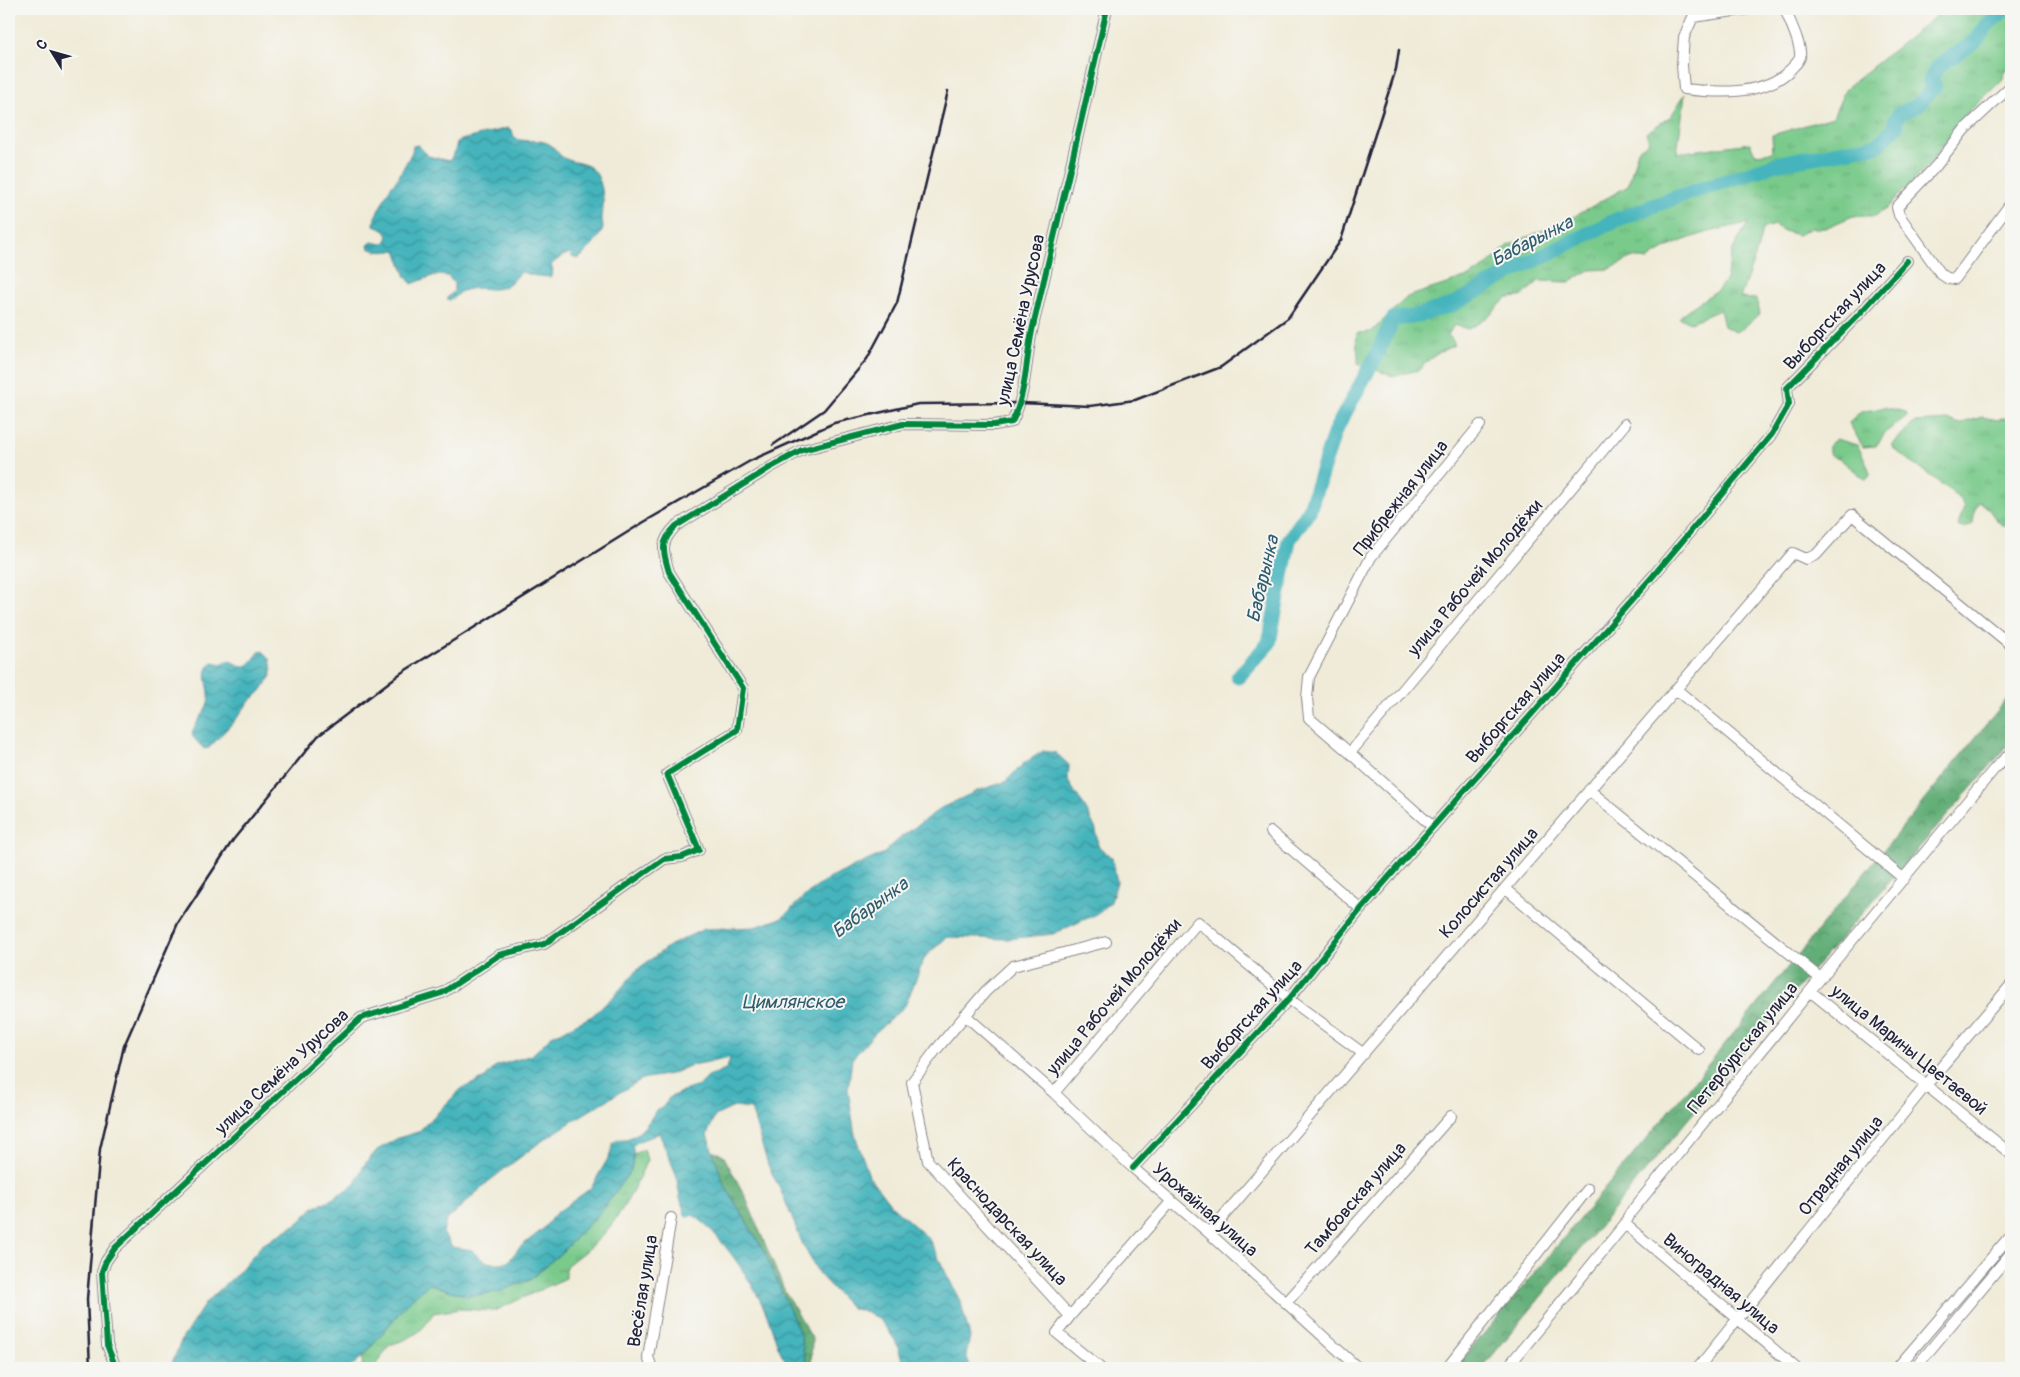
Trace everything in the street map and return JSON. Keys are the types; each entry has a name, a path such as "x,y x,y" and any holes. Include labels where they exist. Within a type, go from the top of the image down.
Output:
{"street":[{"name":"улица Семёна Урусова","path":"116,1368 107,1345 102,1272 106,1260 115,1248 361,1018 442,993 499,955 544,944 664,859 682,857 698,850 667,774 737,730 743,688 669,572 664,554 666,536 684,521 802,450 903,424 994,425 1012,422 1021,403 1032,330 1107,9"},
{"path":"1748,9 1693,18 1684,37 1682,65 1684,89 1716,93 1748,90 1777,80 1787,73 1800,59 1800,51 1785,9"},
{"path":"2011,86 1964,130 1936,166 1897,207 1899,215 1941,274 1955,279 2011,203"},
{"name":"Выборгская улица","path":"1132,1168 1289,999 1361,909 1653,576 1772,434 1789,404 1787,388 1864,309 1907,261"},
{"name":"улица Рабочей Молодёжи","path":"1350,753 1625,424"},
{"name":"Прибрежная улица","path":"1432,827 1309,718 1307,698 1309,677 1371,558 1480,425"},
{"name":"Колосистая улица","path":"1209,1234 1793,553 1806,559 1816,555 1852,515 2011,645"},
{"path":"1676,689 1904,879"},
{"name":"Петербургская улица","path":"1507,1368 1625,1224 1631,1212 1820,978 1995,768 2009,759"},
{"path":"1589,790 1820,978"},
{"path":"1271,832 1361,909"},
{"path":"1506,889 1699,1050"},
{"name":"улица Рабочей Молодёжи","path":"1054,1093 1198,922 1289,999"},
{"name":"Краснодарская улица","path":"1070,1316 928,1160 912,1082 935,1051 986,991 1013,966 1106,942"},
{"name":"Отрадная улица","path":"1698,1368 1927,1084 2011,985"},
{"name":"улица Марины Цветаевой","path":"1810,991 2011,1154"},
{"path":"1289,999 1364,1054"},
{"name":"Урожайная улица","path":"965,1016 1054,1093 1132,1168 1209,1234 1358,1368"},
{"name":"Тамбовская улица","path":"1286,1303 1451,1116"},
{"path":"1447,1368 1588,1189"},
{"path":"1100,1368 1057,1333 1172,1202"},
{"name":"Весёлая улица","path":"652,1368 648,1357 671,1218"},
{"name":"Виноградная улица","path":"1625,1224 1739,1318 1796,1368"},
{"path":"1897,1368 2011,1235"},
{"path":"1915,1368 2010,1255"}],"green space":[{"path":"1945,9 2011,9 2011,66 2004,71 2003,79 1954,126 1953,133 1927,166 1886,209 1875,216 1853,216 1825,228 1811,228 1798,235 1784,231 1774,225 1762,229 1758,248 1740,298 1756,299 1760,313 1742,329 1735,332 1724,326 1720,310 1691,322 1679,318 1686,311 1719,289 1726,279 1732,251 1748,223 1708,232 1682,241 1647,260 1633,257 1610,269 1590,270 1569,282 1539,281 1521,297 1507,298 1484,320 1468,329 1454,325 1448,335 1455,345 1435,355 1419,370 1392,376 1358,363 1357,333 1371,332 1407,297 1471,276 1485,267 1509,245 1573,217 1628,186 1638,150 1649,142 1646,133 1671,116 1685,94 1677,153 1750,143 1755,154 1773,152 1772,135 1833,117 1846,88"},
{"path":"1884,407 1906,412 1907,416 1886,432 1876,446 1863,447 1849,423 1861,412"},
{"path":"1982,417 1998,420 2011,417 2011,519 2005,526 2001,524 1979,502 1975,508 1973,523 1968,527 1962,528 1958,526 1964,507 1960,498 1891,445 1915,422 1949,420 1959,424"},
{"path":"1836,439 1857,445 1870,472 1866,480 1840,459 1835,458 1829,453 1829,445"},
{"path":"2011,694 2011,742 1781,1007 1482,1368 1455,1368 1688,1089"},
{"path":"644,1149 647,1160 615,1221 600,1238 566,1266 566,1278 494,1311 461,1309 433,1313 425,1326 415,1334 389,1345 377,1365 362,1367 363,1357 413,1296 429,1284 468,1296 530,1280 562,1252 603,1209 631,1170 634,1154"},
{"path":"712,1151 723,1155 745,1196 786,1294 812,1338 811,1368 807,1368 800,1334 764,1251 724,1184"}],"water":[{"path":"508,128 512,130 514,138 547,143 564,158 591,168 598,177 603,196 603,227 597,239 581,257 578,259 572,257 571,253 558,259 551,265 553,270 551,277 521,272 513,281 505,286 493,289 479,288 462,291 449,301 447,298 454,291 454,283 448,276 435,275 412,284 406,277 396,250 382,252 369,248 368,245 372,242 382,244 386,241 388,236 385,231 374,225 375,217 412,152 413,146 418,145 428,156 449,161 454,154 457,143 461,140"},
{"path":"263,651 270,658 271,676 261,691 248,703 237,718 209,748 204,749 193,737 192,733 208,703 209,693 206,674 209,666 213,662 221,664 229,660 239,666 246,666 259,652"},
{"name":"Цимлянское","path":"1043,751 1056,753 1069,765 1068,781 1087,811 1096,830 1098,846 1112,858 1117,882 1111,902 1099,913 1053,934 1007,939 947,937 925,957 905,1006 875,1033 852,1059 848,1090 855,1135 869,1176 891,1205 929,1239 961,1303 970,1337 966,1355 971,1368 905,1368 895,1340 880,1320 867,1312 851,1308 819,1274 803,1245 768,1165 751,1109 734,1107 715,1116 707,1135 724,1184 764,1251 800,1334 807,1368 792,1368 782,1355 761,1301 725,1246 714,1233 693,1215 686,1217 680,1198 676,1174 659,1133 632,1146 634,1154 631,1170 603,1209 562,1252 530,1280 498,1292 468,1296 429,1284 407,1303 370,1348 350,1368 172,1368 172,1363 182,1339 206,1302 235,1276 262,1245 298,1223 314,1207 332,1199 355,1184 364,1165 377,1150 398,1138 418,1132 461,1089 485,1078 496,1066 532,1055 550,1037 592,1016 613,997 639,968 670,945 704,929 754,927 782,918 808,893 830,878 884,853 900,838 941,808 977,791 1005,782 1023,764","holes":["730,1058 727,1068 708,1077 699,1086 669,1098 663,1107 656,1110 641,1130 631,1137 619,1139 613,1143 610,1155 591,1188 555,1214 543,1229 519,1248 508,1262 488,1262 480,1258 472,1250 452,1247 443,1233 446,1221 489,1181 539,1143 642,1079 671,1074 692,1065"]}],"waterway":[{"name":"Бабарынка","path":"1238,677 1269,643 1289,540 1309,511 1335,431 1375,358 1393,319 1412,317 1452,305 1519,268 1616,220 1674,198 1780,163 1878,145 1896,126 1895,121 1899,114 1917,106 1935,86 1930,81 1937,67 1977,40 1986,26 2005,9"}],"railway":[{"path":"90,1368 87,1299 100,1149 124,1046 178,923 233,840 318,736 401,673 644,522 750,461 834,423 918,404 1021,403 1090,406 1135,400 1221,367 1288,318 1341,240 1396,69 1399,50"},
{"path":"773,445 824,410 867,359 897,303 948,91"}],"cycle path":[{"path":"116,1368 107,1345 102,1272 106,1261 115,1248 361,1018 442,993 499,955 544,944 664,859 682,857 699,850 667,774 737,730 743,688 669,572 664,548 667,537 676,526 802,450 903,424 994,425 1012,422 1024,385 1031,335 1107,9"},
{"path":"1133,1168 1289,999 1361,909 1653,576 1772,434 1789,404 1787,388 1864,309 1907,261"}]}
